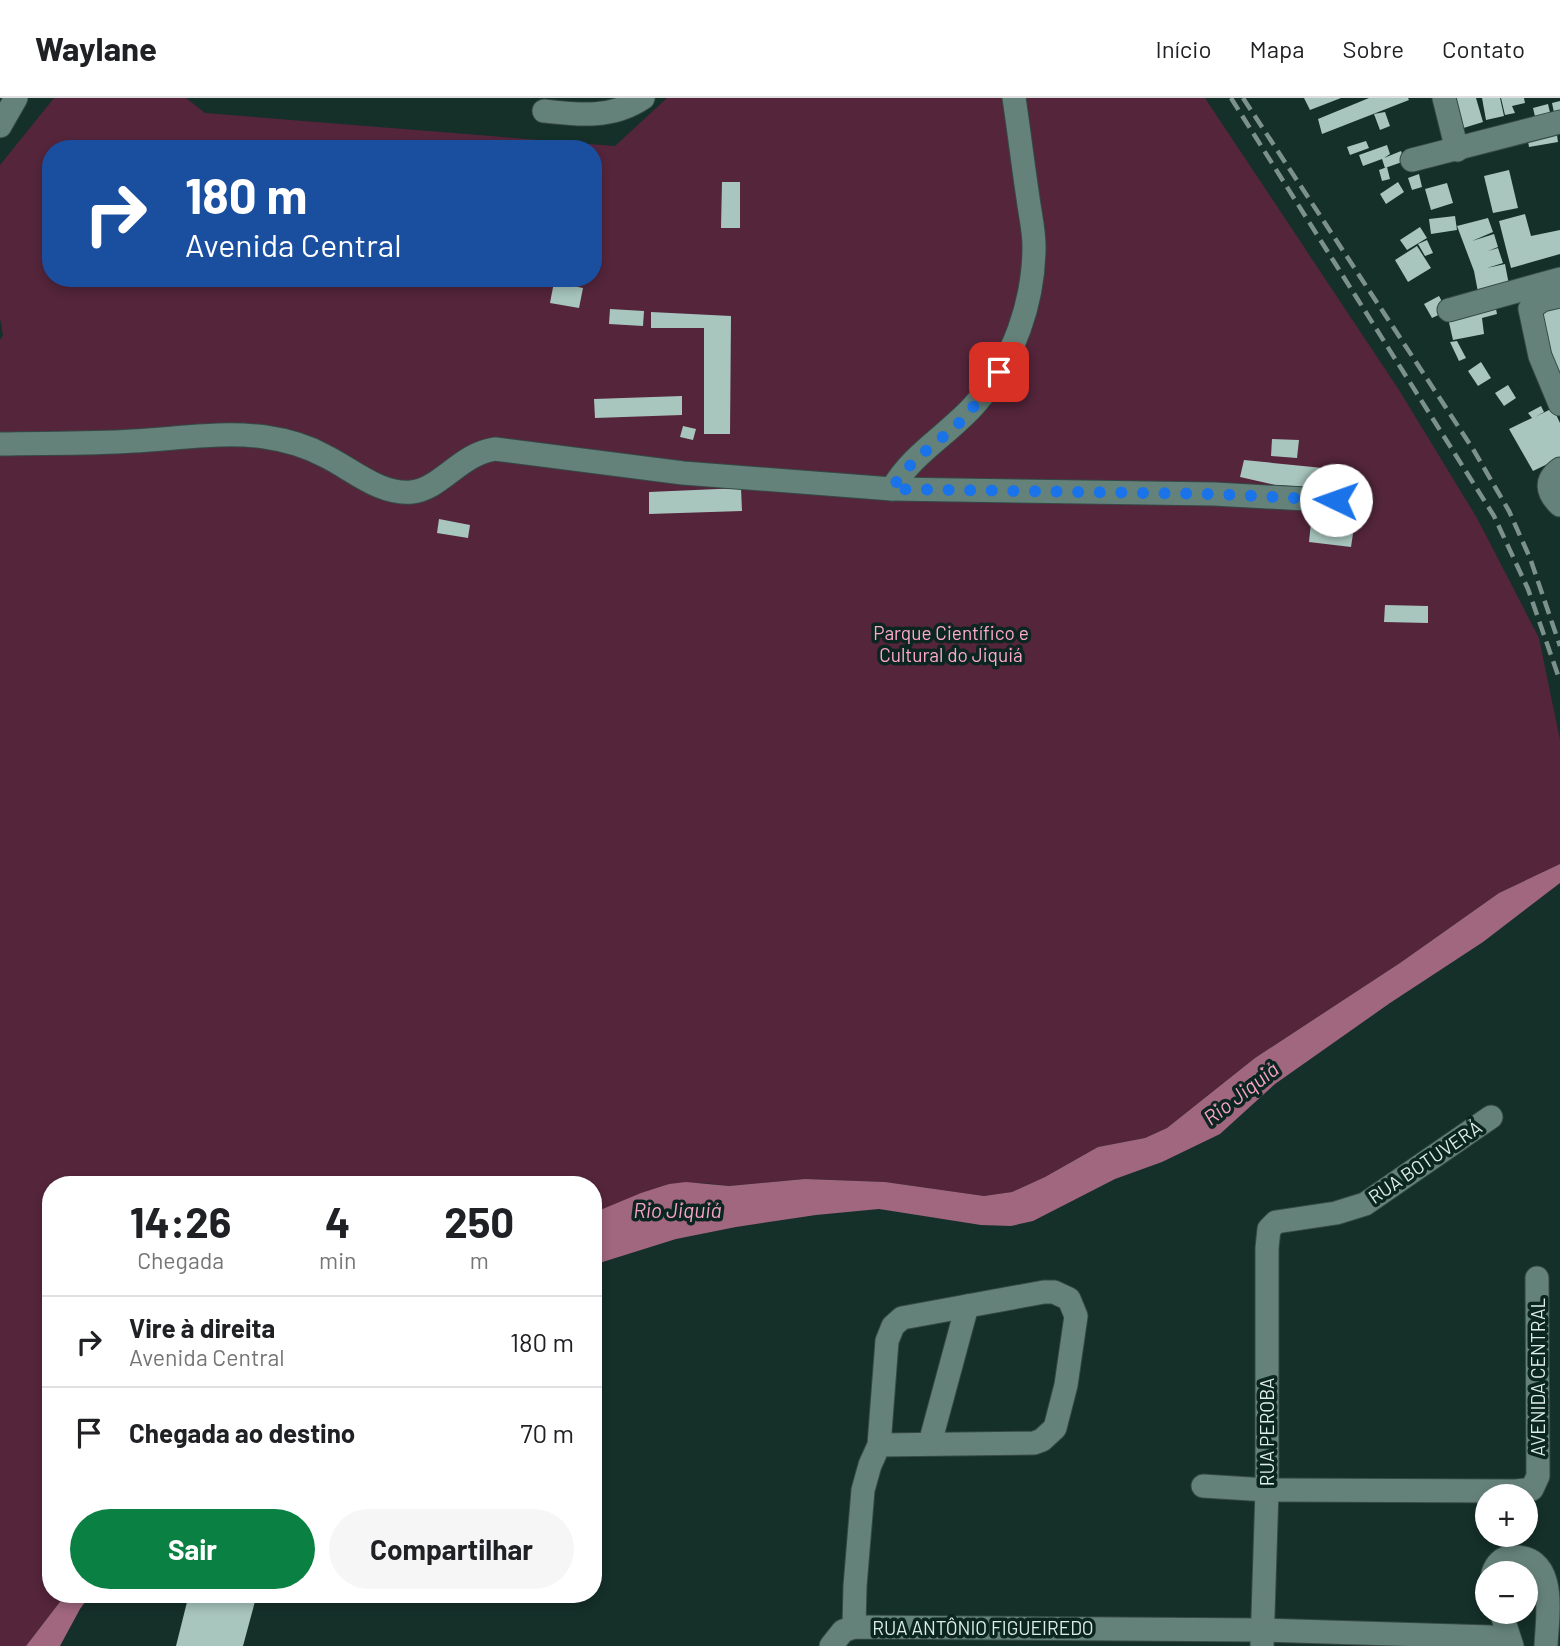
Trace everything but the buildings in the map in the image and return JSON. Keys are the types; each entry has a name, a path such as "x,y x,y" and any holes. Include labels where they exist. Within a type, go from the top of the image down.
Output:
{"street":[{"path":"0,126 16,98"},
{"path":"544,111 579,116 599,115 617,112 643,98"},
{"path":"892,489 900,475 917,457 958,423 979,400 999,372 1020,328 1033,270 1034,243 1014,98"},
{"path":"1444,98 1457,150"},
{"path":"1412,160 1560,122"},
{"path":"1448,310 1560,279"},
{"path":"1560,296 1542,300 1530,309 1540,356 1560,404"},
{"path":"0,444 131,442 203,435 262,437 290,442 323,454 370,482 412,492 423,489 470,456 495,449 683,473 892,489 1214,494 1361,502"},
{"path":"1560,469 1551,477 1548,488 1560,505"},
{"name":"RUA BOTUVERÁ","path":"1276,1222 1336,1213 1365,1204 1491,1117"},
{"name":"RUA PEROBA","path":"1262,1638 1267,1490 1267,1248 1269,1229 1276,1222"},
{"name":"AVENIDA CENTRAL","path":"1267,1490 1529,1491 1534,1487 1538,1476 1537,1278"},
{"path":"831,1646 843,1631 854,1627 863,1490 870,1465 880,1445 887,1340 892,1326 902,1318 1044,1292 1054,1292 1069,1299 1076,1316 1066,1385 1058,1420 1050,1435 1034,1443 880,1445"},
{"path":"930,1443 967,1306"},
{"path":"1203,1486 1267,1490"},
{"path":"1502,1561 1507,1557 1521,1557 1530,1561"},
{"path":"1538,1566 1547,1589 1546,1646"},
{"path":"1505,1624 1512,1646"},
{"name":"RUA ANTÔNIO FIGUEIREDO","path":"854,1627 974,1637 1492,1642"}],"green space":[{"name":"Parque Científico e Cultural do Jiquiá","path":"54,98 186,98 205,113 540,140 42,140 42,287 602,287 602,145 615,146 667,98 1205,98 1399,390 1477,518 1539,638 1560,740 1560,864 1499,893 1400,963 1255,1058 1167,1128 1145,1138 1098,1147 1012,1192 984,1196 885,1182 805,1179 728,1186 703,1183 669,1184 602,1210 602,1176 42,1176 42,1603 59,1603 26,1646 0,1646 0,340 3,335 0,318 0,165"}],"water":[{"name":"Rio Jiquiá","path":"1560,864 1560,883 1483,942 1275,1084 1220,1134 1162,1162 1115,1179 1033,1221 1011,1226 981,1225 879,1209 816,1215 676,1239 602,1262 602,1209 669,1184 686,1182 729,1186 805,1179 885,1182 984,1196 1012,1192 1098,1147 1145,1138 1167,1128 1255,1058 1400,963 1499,893"},
{"path":"59,1603 84,1603 60,1646 26,1646"}],"railway":[{"path":"1231,98 1494,516 1528,589 1560,681"},
{"path":"1243,98 1473,449 1509,511 1530,558 1560,646"}],"route":[{"path":"999,372 958,423 917,457 900,475 892,489 1214,494 1336,500"}]}
